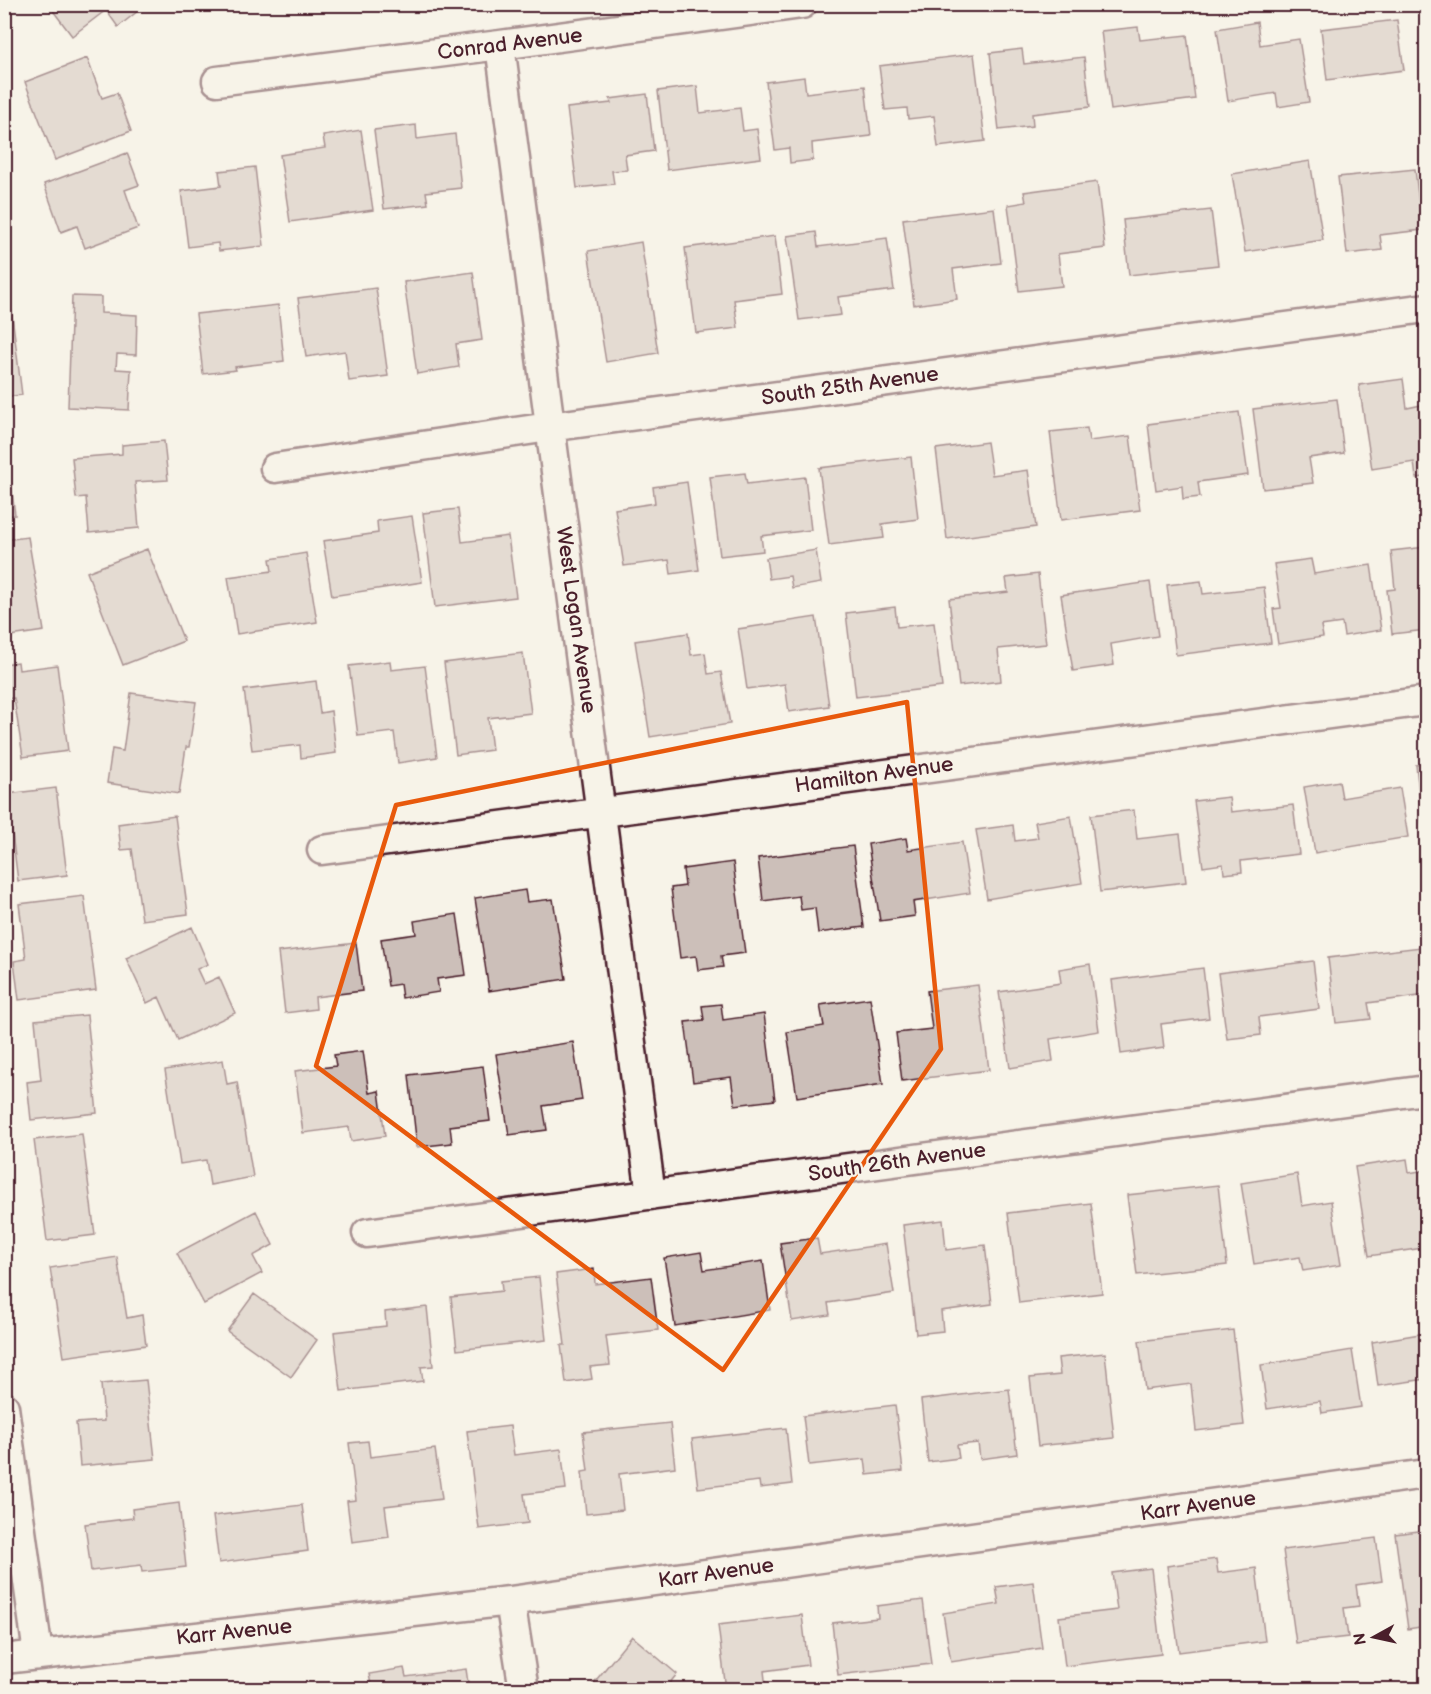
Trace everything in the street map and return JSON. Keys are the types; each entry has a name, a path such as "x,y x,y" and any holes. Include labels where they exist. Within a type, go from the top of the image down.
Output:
{"street":[{"name":"Conrad Avenue","path":"217,81 802,4"},
{"name":"West Logan Avenue","path":"500,45 651,1195"},
{"name":"South 25th Avenue","path":"275,468 549,427 1426,308"},
{"name":"Hamilton Avenue","path":"322,850 1426,701"},
{"name":"South 26th Avenue","path":"367,1233 1426,1090"},
{"path":"4,1407 38,1654"},
{"name":"Karr Avenue","path":"4,1659 510,1601 1426,1474"},
{"path":"510,1601 524,1689"}],"highlighted area":[{"path":"907,702 941,1049 723,1370 316,1066 396,805"}],"building":[{"path":"48,4 143,4 144,6 118,27 106,10 72,36"},
{"path":"1397,20 1404,70 1327,80 1321,29"},
{"path":"1257,22 1260,45 1299,39 1309,102 1278,107 1276,93 1228,101 1217,29"},
{"path":"1138,27 1140,40 1187,35 1195,99 1111,110 1101,31"},
{"path":"1022,49 1024,64 1084,57 1090,107 1032,114 1033,126 999,130 990,53"},
{"path":"974,54 985,141 938,147 934,116 908,119 907,108 885,110 879,66"},
{"path":"87,58 102,98 117,93 131,131 55,160 25,82"},
{"path":"804,77 806,93 865,86 871,136 812,143 813,160 790,163 789,148 775,150 766,82"},
{"path":"697,86 700,113 740,108 743,131 757,129 761,158 667,170 658,91"},
{"path":"647,94 654,151 625,155 627,170 612,171 614,184 577,188 567,108 611,103 610,99"},
{"path":"416,125 417,139 455,134 461,188 426,192 428,204 384,209 374,130"},
{"path":"361,130 373,210 290,222 280,155 325,148 323,136"},
{"path":"127,153 139,185 125,190 138,228 85,248 77,226 61,232 44,184"},
{"path":"1310,161 1323,240 1245,252 1232,174"},
{"path":"255,167 264,246 219,251 218,243 188,247 181,191 221,186 219,171"},
{"path":"1415,169 1422,230 1380,235 1382,250 1347,254 1338,177"},
{"path":"1097,182 1105,248 1058,254 1062,286 1019,291 1008,205 1026,202 1024,192"},
{"path":"994,208 1001,263 953,269 957,299 914,305 903,219"},
{"path":"1211,210 1218,265 1129,275 1123,220"},
{"path":"816,232 818,247 887,238 894,290 838,297 841,315 799,320 787,236"},
{"path":"775,236 782,294 734,300 738,328 696,333 685,248"},
{"path":"641,242 658,353 606,362 588,251"},
{"path":"473,272 482,340 456,344 459,367 417,374 404,282"},
{"path":"376,288 388,376 349,381 345,351 306,357 298,298"},
{"path":"72,296 101,297 101,313 137,315 136,355 117,354 116,369 131,370 129,410 68,407"},
{"path":"278,305 284,361 235,367 236,370 203,374 196,314"},
{"path":"11,307 22,395 4,397 4,308"},
{"path":"1403,379 1407,408 1426,404 1426,477 1416,478 1414,462 1372,469 1359,385"},
{"path":"1337,399 1344,453 1309,458 1313,483 1263,489 1253,409"},
{"path":"1239,412 1248,475 1198,482 1200,497 1183,499 1182,486 1156,490 1148,424"},
{"path":"1087,428 1089,441 1130,436 1140,510 1061,520 1050,432"},
{"path":"4,429 15,515 4,516"},
{"path":"164,441 168,480 135,482 139,528 89,533 86,497 76,498 72,458 122,454 122,445"},
{"path":"987,442 992,475 1028,470 1036,527 947,539 936,449"},
{"path":"911,457 918,519 882,524 884,538 829,545 819,468"},
{"path":"745,473 747,484 805,477 811,530 761,536 763,551 720,556 710,477"},
{"path":"687,482 699,570 671,574 669,560 624,566 615,509 655,503 653,487"},
{"path":"458,509 462,542 508,536 516,597 435,607 423,513"},
{"path":"412,516 422,582 332,596 323,541 378,533 377,521"},
{"path":"28,537 44,631 4,637 4,540"},
{"path":"1426,547 1426,630 1392,634 1387,590 1395,589 1391,551"},
{"path":"147,549 184,641 123,665 87,572"},
{"path":"816,550 821,583 792,588 790,576 769,579 766,558"},
{"path":"306,553 317,622 237,634 228,577 272,571 270,559"},
{"path":"1311,559 1314,574 1371,565 1381,630 1344,636 1342,623 1321,626 1323,637 1278,644 1273,609 1281,608 1274,564"},
{"path":"1038,574 1046,644 998,649 1001,681 959,686 949,599 1008,592 1006,578"},
{"path":"1201,581 1203,594 1264,587 1271,643 1176,655 1167,585"},
{"path":"1150,582 1158,636 1111,644 1114,665 1073,671 1061,595"},
{"path":"895,607 897,627 934,623 942,687 856,697 846,613"},
{"path":"816,617 829,706 789,712 785,684 747,689 738,629"},
{"path":"688,633 691,655 705,653 708,674 721,672 730,724 650,737 635,641"},
{"path":"523,653 531,713 488,718 492,750 456,755 444,663"},
{"path":"390,661 391,670 425,666 437,757 398,763 394,732 358,736 349,666"},
{"path":"18,662 19,670 57,665 68,751 23,757 14,698 4,699 4,664"},
{"path":"316,681 320,713 331,711 336,753 301,758 300,745 252,750 244,690"},
{"path":"131,693 196,702 179,794 107,783 112,749 123,751"},
{"path":"1426,764 1426,857 1416,765"},
{"path":"1339,781 1342,798 1400,788 1408,837 1315,853 1304,787"},
{"path":"56,788 67,875 18,881 7,794"},
{"path":"1229,797 1231,812 1293,805 1299,854 1241,861 1242,872 1224,874 1223,864 1203,867 1194,801"},
{"path":"1134,810 1137,839 1180,834 1186,882 1100,892 1091,815"},
{"path":"175,816 188,914 142,920 132,849 121,850 118,824"},
{"path":"1071,816 1082,883 987,899 976,830 1013,825 1015,841 1038,838 1035,822"},
{"path":"906,838 908,850 962,842 970,893 913,902 915,916 880,921 868,844"},
{"path":"853,846 864,927 818,933 815,908 801,910 799,896 763,901 758,858"},
{"path":"733,862 745,953 721,956 723,967 698,970 696,956 680,958 671,888 685,886 683,869"},
{"path":"525,890 527,902 553,899 566,979 489,991 475,898"},
{"path":"84,896 96,990 19,1000 14,961 26,959 19,904"},
{"path":"457,914 466,975 437,979 439,992 402,998 400,984 388,986 381,939 416,934 414,921"},
{"path":"192,927 208,964 197,969 204,984 219,977 235,1013 178,1040 159,997 147,1003 126,958"},
{"path":"356,943 362,991 315,997 316,1009 285,1013 278,952"},
{"path":"1421,947 1426,995 1368,1003 1371,1019 1336,1023 1328,958"},
{"path":"1313,961 1319,1009 1259,1017 1261,1035 1227,1039 1218,973"},
{"path":"1090,964 1099,1031 1050,1039 1053,1061 1010,1068 999,992 1061,983 1059,969"},
{"path":"1203,968 1209,1018 1161,1024 1164,1048 1121,1054 1112,980"},
{"path":"978,985 989,1070 902,1081 896,1033 932,1029 927,991"},
{"path":"870,998 883,1084 797,1097 787,1032 824,1026 820,1005"},
{"path":"721,1004 723,1020 764,1014 775,1100 735,1105 731,1077 693,1082 685,1022 704,1020 702,1006"},
{"path":"87,1015 97,1113 31,1120 27,1082 41,1080 35,1020"},
{"path":"573,1042 582,1100 543,1106 547,1130 509,1135 496,1054"},
{"path":"363,1051 369,1093 379,1091 385,1136 351,1141 349,1127 303,1133 295,1071 336,1066 334,1055"},
{"path":"223,1060 227,1084 237,1082 253,1177 210,1185 206,1160 180,1164 165,1070"},
{"path":"483,1066 490,1121 450,1126 452,1143 417,1147 409,1075"},
{"path":"82,1134 95,1235 47,1241 34,1140"},
{"path":"1407,1159 1409,1173 1426,1170 1426,1245 1423,1245 1423,1248 1369,1256 1355,1167"},
{"path":"1297,1174 1302,1206 1331,1201 1341,1265 1303,1271 1300,1257 1254,1264 1241,1183"},
{"path":"1218,1185 1227,1265 1137,1275 1127,1195"},
{"path":"1091,1203 1102,1293 1019,1303 1008,1213"},
{"path":"256,1211 273,1245 253,1256 262,1273 204,1304 177,1253"},
{"path":"943,1220 946,1250 985,1245 992,1304 941,1311 943,1331 916,1334 903,1225"},
{"path":"817,1238 820,1254 886,1244 894,1293 828,1303 830,1315 792,1321 780,1243"},
{"path":"701,1252 704,1270 763,1261 770,1310 675,1326 664,1258"},
{"path":"117,1257 127,1318 142,1315 146,1345 64,1357 50,1268"},
{"path":"594,1269 595,1284 651,1277 658,1330 606,1336 610,1365 590,1367 592,1379 566,1383 561,1345 565,1345 556,1274"},
{"path":"539,1277 546,1340 457,1350 451,1297 502,1291 501,1281"},
{"path":"254,1294 317,1340 291,1377 227,1331"},
{"path":"427,1307 433,1366 421,1367 423,1381 341,1391 334,1332 386,1326 385,1312"},
{"path":"1233,1330 1244,1425 1196,1431 1191,1384 1145,1390 1139,1341"},
{"path":"1426,1333 1426,1379 1378,1386 1372,1342"},
{"path":"1352,1350 1361,1407 1322,1413 1320,1401 1267,1409 1261,1365"},
{"path":"1105,1353 1114,1438 1038,1446 1030,1378 1060,1375 1058,1358"},
{"path":"146,1380 155,1459 80,1466 76,1423 104,1421 101,1384"},
{"path":"1009,1389 1017,1454 980,1459 978,1443 957,1445 959,1458 928,1462 921,1400"},
{"path":"895,1405 903,1471 867,1475 865,1459 809,1465 803,1416"},
{"path":"670,1423 675,1467 619,1474 623,1510 586,1514 582,1472 588,1471 583,1432"},
{"path":"510,1426 514,1455 561,1449 566,1489 524,1494 528,1523 479,1529 467,1431"},
{"path":"786,1428 792,1484 760,1488 759,1481 698,1488 692,1439"},
{"path":"368,1441 370,1457 435,1449 442,1499 385,1506 389,1537 352,1542 347,1501 356,1500 349,1443"},
{"path":"179,1503 186,1567 142,1572 141,1565 91,1571 85,1524 133,1518 132,1509"},
{"path":"302,1505 308,1551 219,1563 213,1516"},
{"path":"1426,1530 1426,1626 1408,1629 1395,1534"},
{"path":"1376,1538 1382,1581 1356,1585 1359,1606 1344,1608 1348,1637 1296,1643 1283,1550"},
{"path":"1216,1559 1218,1573 1256,1568 1265,1641 1179,1652 1167,1566"},
{"path":"1151,1568 1161,1654 1065,1666 1059,1617 1117,1610 1112,1573"},
{"path":"1033,1582 1042,1648 951,1662 943,1613 999,1604 996,1587"},
{"path":"923,1600 931,1664 838,1675 832,1623 878,1618 877,1606"},
{"path":"802,1615 808,1665 764,1671 766,1688 726,1690 718,1625"},
{"path":"632,1636 677,1674 664,1690 588,1690"},
{"path":"404,1668 406,1677 466,1669 469,1690 372,1690 369,1674"},
{"path":"337,1682 338,1690 282,1690"},
{"path":"1426,1682 1426,1690 1418,1690 1417,1683"}]}
